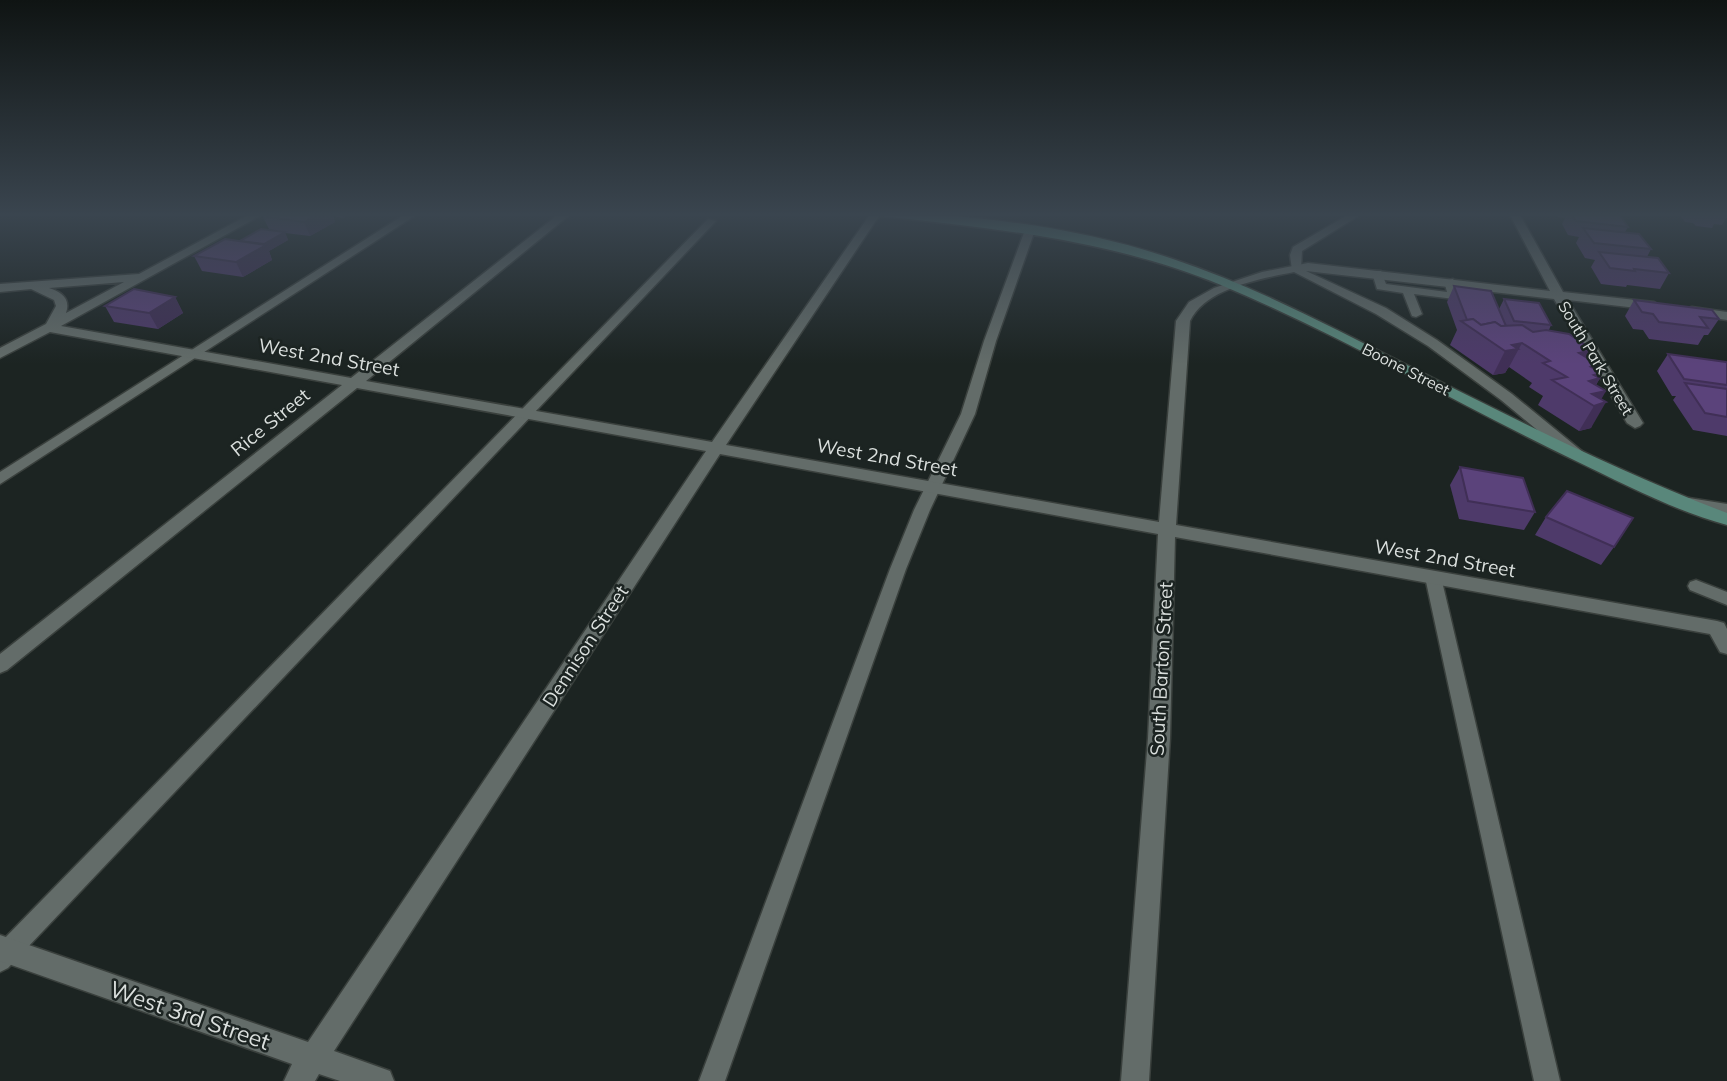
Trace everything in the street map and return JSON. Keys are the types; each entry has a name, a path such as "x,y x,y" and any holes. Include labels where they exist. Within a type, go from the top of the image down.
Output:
{"main road":[{"name":"Boone Street","path":"1174,263 1234,286 1316,323 1577,455 1679,501 1727,519"}],"street":[{"path":"0,354 168,263"},
{"name":"Rice Street","path":"0,665 503,263"},
{"name":"Dennison Street","path":"298,1081 716,448 843,263"},
{"name":"South Park Street","path":"1542,263 1635,423"},
{"name":"South Barton Street","path":"1135,1081 1159,737 1167,529 1183,321 1194,304 1234,286 1296,268 1321,267 1558,293 1727,316"},
{"name":"Boone Street","path":"1296,268 1302,274 1381,311 1444,352 1515,404 1577,455"},
{"path":"0,288 145,276"},
{"path":"30,287 53,292 62,299 63,305 58,318 49,328"},
{"name":"West 2nd Street","path":"49,328 1433,577 1722,626"},
{"path":"1679,501 1727,509"},
{"path":"1722,626 1727,647"},
{"name":"West 3rd Street","path":"3,953 380,1081"}],"lane":[{"path":"0,480 335,263"},
{"path":"3,953 669,263"},
{"path":"712,1081 898,569 968,414 990,341 1018,263"},
{"path":"1296,263 1296,268"},
{"path":"1377,273 1381,287 1454,296 1449,281"},
{"path":"1407,290 1416,314"},
{"path":"1433,577 1547,1081"},
{"path":"1696,586 1727,599"}],"building":[{"path":"1607,263 1662,263 1669,273 1634,269 1635,271 1610,268"},
{"path":"1454,286 1491,291 1506,326 1495,322 1481,325 1473,319 1467,320"},
{"path":"134,289 175,297 149,313 105,306"},
{"path":"1504,299 1539,303 1551,325 1514,321"},
{"path":"1634,300 1712,310 1719,319 1700,317 1708,328 1659,322 1653,314 1642,312"},
{"path":"1473,319 1481,325 1495,322 1501,326 1522,325 1533,332 1546,330 1569,334 1593,350 1579,353 1599,365 1591,367 1601,373 1594,375 1600,378 1589,381 1606,391 1592,394 1606,402 1594,406 1552,380 1567,377 1543,363 1550,361 1522,343 1512,345 1518,349 1505,351 1461,321"},
{"path":"1668,354 1726,362 1727,385 1684,379"},
{"path":"1685,383 1727,389 1727,417 1705,413"},
{"path":"1460,467 1523,478 1535,512 1468,501"},
{"path":"1567,491 1633,518 1614,547 1546,517"}]}
